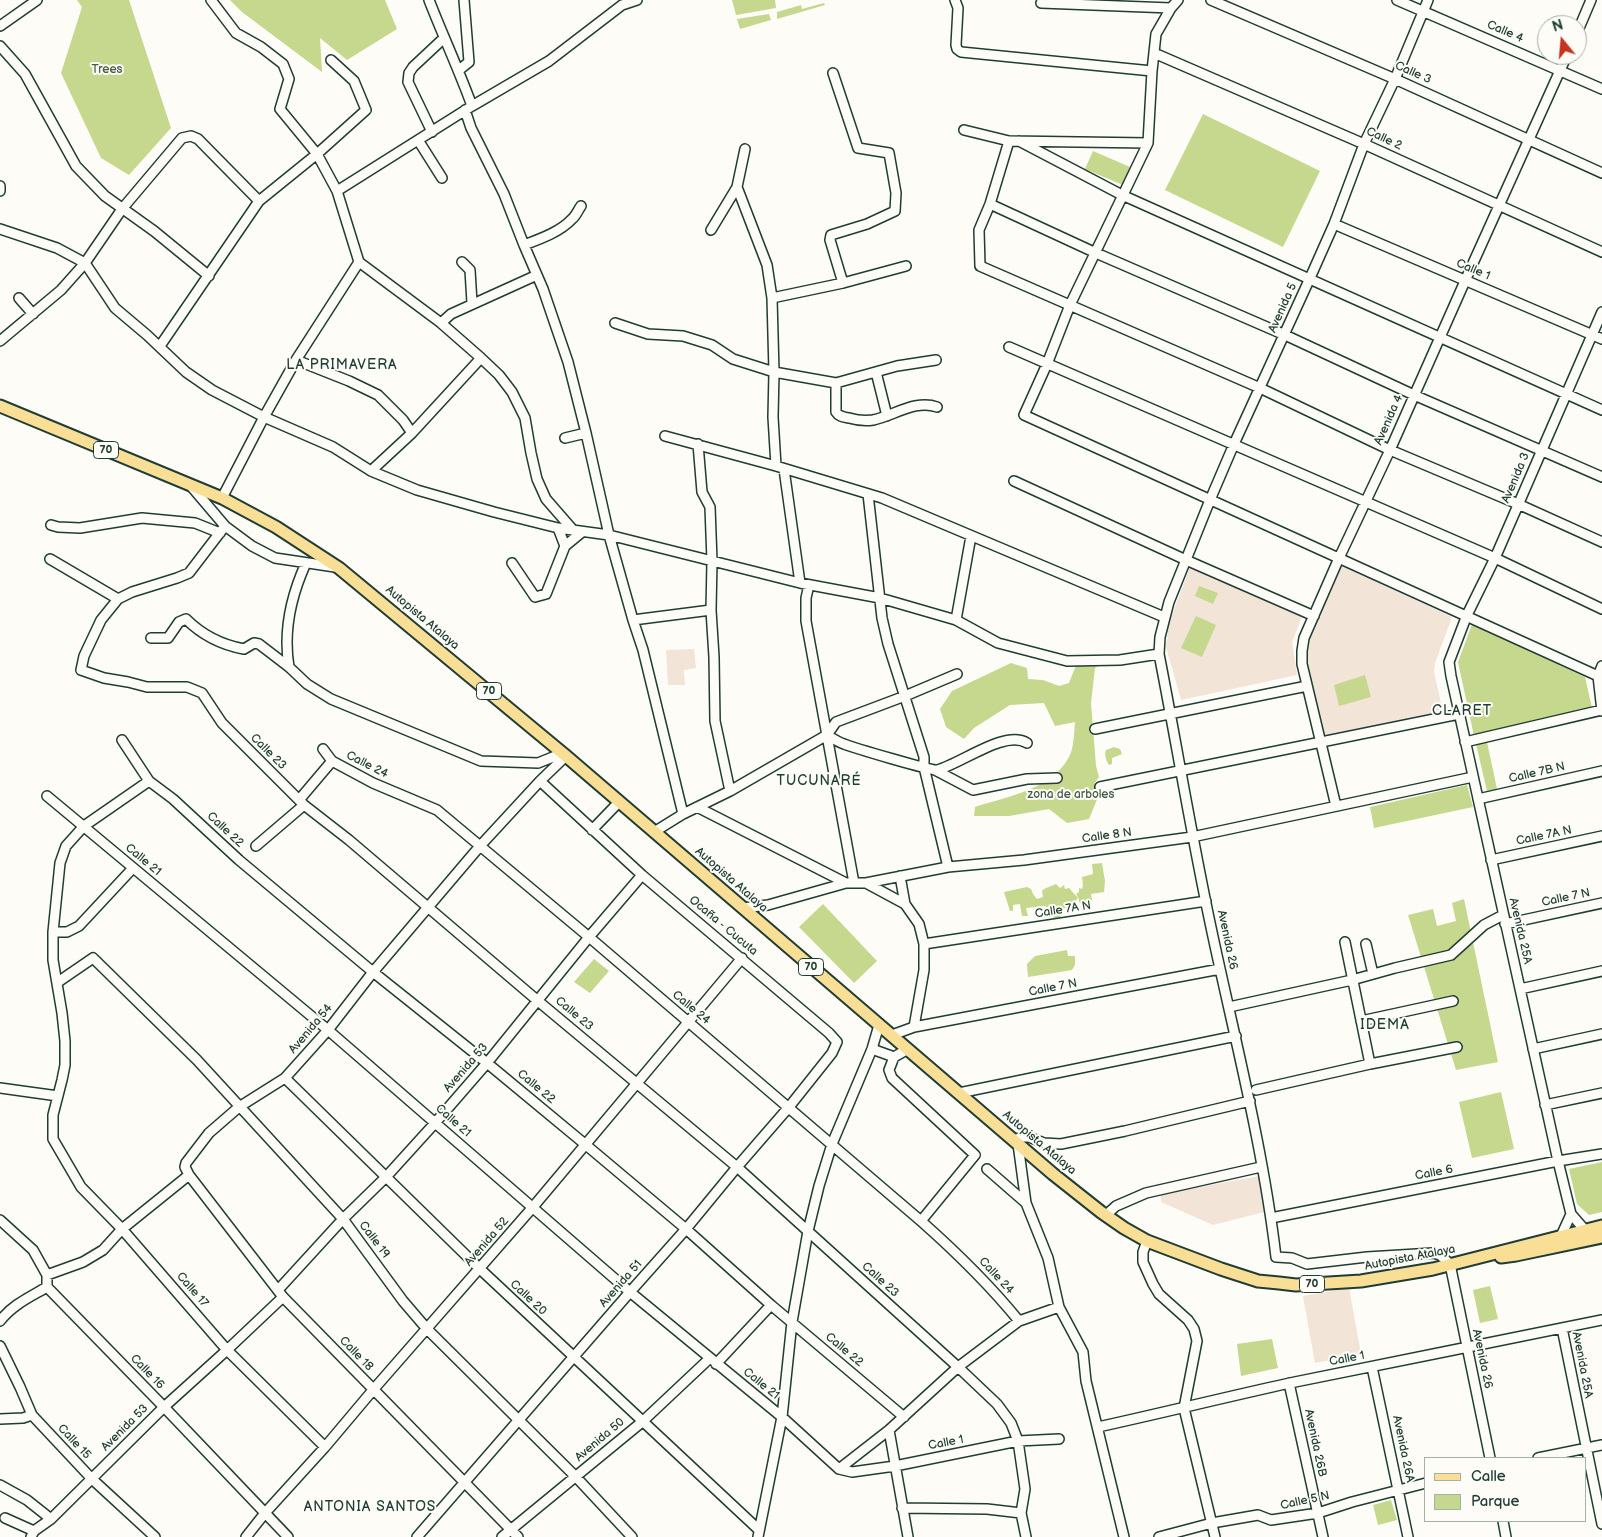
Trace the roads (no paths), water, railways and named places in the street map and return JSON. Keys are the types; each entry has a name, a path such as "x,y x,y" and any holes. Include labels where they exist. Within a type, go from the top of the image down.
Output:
{"main road":[{"name":"Autopista Atalaya","path":"0,406 222,498 276,527 339,568 565,755 1016,1142 1106,1216 1147,1240 1213,1266 1258,1281 1296,1285 1360,1281 1433,1269 1602,1226"},
{"name":"Autopista Atalaya","path":"1464,1261 1516,1255 1602,1237"}],"street":[{"path":"0,26 37,0"},
{"path":"211,0 236,33 261,47 283,64 289,79 280,109 317,154 337,191 359,262 441,323 499,375 512,392 526,418 531,454 546,499 578,531"},
{"path":"429,0 459,70 471,128 504,194 537,274 568,362 609,535 654,693 683,814"},
{"path":"459,70 469,62 464,0"},
{"path":"337,191 468,108 549,61 622,5 637,0"},
{"path":"955,0 958,8 956,44 957,49 961,52 1152,70"},
{"path":"1178,0 1171,8 1156,34 1148,143 1070,306 1024,415 1598,676"},
{"name":"Calle 3","path":"1212,0 1395,79 1602,173"},
{"name":"Calle 4","path":"1397,0 1602,89"},
{"name":"Avenida 5","path":"1162,627 1164,617 1210,500 1334,224 1364,144 1395,79 1428,0"},
{"path":"1585,15 1591,0"},
{"path":"1041,3 1171,8"},
{"path":"432,132 408,82 409,73 444,38"},
{"path":"0,46 25,74 76,166 91,183 209,276"},
{"name":"Calle 2","path":"1154,53 1364,144 1602,252"},
{"path":"160,346 259,201 317,154 366,110 354,81 331,60"},
{"name":"Avenida 4","path":"1336,806 1302,664 1304,638 1563,65"},
{"path":"833,73 858,148 890,153 896,193 896,208 893,213 831,235 830,240 843,283"},
{"path":"964,130 1008,141 1148,143"},
{"path":"0,341 61,290 84,264 122,209 182,138 191,136 198,139 259,201"},
{"path":"418,140 442,178"},
{"path":"1008,141 990,204 979,230 980,266 1260,388 1390,450 1602,542"},
{"path":"1019,141 1122,195 1602,410"},
{"path":"711,230 737,187 746,149"},
{"path":"0,186 0,191"},
{"path":"737,187 766,265 772,298 773,417 780,468 805,584 806,621 827,735 850,883"},
{"path":"990,204 1096,253 1285,335 1414,395 1602,476"},
{"path":"524,245 540,239 562,226 572,219 581,206"},
{"name":"Calle 1","path":"1334,224 1602,339"},
{"path":"0,229 57,248 84,264 115,308 160,346 186,372 205,386 264,417 333,447 371,471 416,490 558,528 609,535 805,584 880,598 956,620 998,643 1067,661 1120,660 1159,654"},
{"path":"222,498 296,360 359,262"},
{"path":"462,262 470,270 472,303"},
{"path":"772,298 843,283 906,266"},
{"path":"441,323 451,314 472,303 537,274"},
{"path":"18,298 33,314"},
{"name":"Avenida 3","path":"1452,654 1467,615 1495,558 1602,312"},
{"path":"615,323 648,334 683,336 712,345 733,359 774,372 836,382 897,366 936,360"},
{"path":"1009,347 1495,558 1602,609"},
{"path":"371,471 412,433 481,358"},
{"path":"296,360 350,380 378,395 390,406 412,433"},
{"path":"876,372 887,416"},
{"path":"836,382 836,412 838,416 871,420 919,406 929,405 937,407"},
{"path":"565,438 586,433"},
{"path":"665,436 868,494 1164,617"},
{"path":"698,444 702,492 710,507 711,610 716,721 730,791"},
{"path":"1014,481 1314,616"},
{"path":"190,484 222,530"},
{"path":"868,494 882,618 888,644 924,757 924,767 948,867"},
{"path":"51,525 80,528 142,518 195,523 222,530 275,558 339,568"},
{"path":"558,528 566,546"},
{"path":"50,559 118,599 132,592 189,573 222,530"},
{"path":"512,563 535,597 546,594 566,546 578,531"},
{"path":"956,620 971,536"},
{"path":"289,667 286,651 291,605 297,583 306,562"},
{"name":"Calle 23","path":"118,599 101,620 88,648 81,670 104,678 147,687 186,687 202,693 222,723 301,803 349,840 737,1167 997,1404 1011,1422 1018,1442 1025,1489 1021,1513"},
{"path":"633,620 711,610"},
{"path":"151,638 168,638 179,622 186,619 205,636 237,648 244,649 254,643 259,644 289,667 307,684 331,699 481,761 538,763 565,755"},
{"name":"Avenida 26","path":"1162,627 1159,654 1182,771 1192,836 1250,1101 1276,1257 1292,1258 1307,1264 1427,1252 1440,1255 1450,1264 1490,1457"},
{"name":"Avenida 25A","path":"1452,654 1449,670 1545,1105 1570,1214 1584,1230"},
{"path":"1465,742 1602,710 1598,676 1602,666"},
{"path":"654,832 683,814 730,791 827,735 836,722 957,674"},
{"path":"1095,729 1307,686"},
{"path":"1100,787 1459,714"},
{"path":"827,735 842,744 934,770 973,790 1027,778 1057,778"},
{"path":"934,770 961,761 997,742 1019,739 1027,743"},
{"path":"0,1088 58,1096 65,1065 65,1041 58,982 53,960 53,932 60,863 66,846 84,826 149,782 122,740"},
{"name":"Calle 24","path":"323,749 332,760 373,783 437,810 589,937 921,1221 964,1260 995,1292 1019,1321"},
{"name":"Avenida 54","path":"189,1175 185,1167 186,1163 209,1133 239,1107 285,1078 328,1030 373,972 480,846 565,755"},
{"path":"256,846 301,803 332,760"},
{"name":"Calle 7B N","path":"1478,799 1602,772"},
{"name":"Calle 8 N","path":"743,908 768,905 850,883 866,883 948,867 1024,860 1192,836 1473,777"},
{"name":"Ocaña - Cucuta","path":"540,781 642,875 742,958 837,1042"},
{"name":"Calle 22","path":"149,782 173,799 239,860 373,972 488,1063 686,1229 771,1305 904,1417"},
{"name":"Calle 21","path":"47,796 328,1030 630,1292 782,1418 839,1470"},
{"path":"592,830 619,802"},
{"path":"697,807 850,883"},
{"name":"Calle 7A N","path":"1491,860 1602,836"},
{"path":"53,932 67,932 80,926 133,868"},
{"name":"Avenida 53","path":"33,1534 92,1479 164,1406 227,1350 280,1294 343,1219 386,1177 488,1063 589,937 642,875"},
{"path":"900,876 905,904 919,924 924,944 924,970 914,1026"},
{"path":"866,883 905,904"},
{"name":"Calle 7A N","path":"924,944 1206,901"},
{"name":"Calle 7 N","path":"1230,1007 1352,980 1450,955 1484,925 1602,903"},
{"path":"1345,942 1370,1064"},
{"path":"1366,944 1373,974"},
{"name":"Calle 19","path":"58,982 94,958 196,1060 343,1219 427,1330 576,1477 632,1537"},
{"name":"Avenida 52","path":"246,1537 480,1269 638,1084 742,958"},
{"name":"Calle 7 N","path":"892,1035 914,1026 1220,969"},
{"path":"1520,989 1602,971"},
{"path":"1361,1021 1453,1001"},
{"path":"759,1534 782,1418 792,1322 808,1231 832,1144 872,1049 879,1025"},
{"path":"1533,1049 1602,1034"},
{"path":"959,1093 1236,1036"},
{"name":"Avenida 51","path":"418,1537 686,1229 789,1107 832,1052 837,1042"},
{"path":"1256,1090 1370,1064 1457,1047"},
{"path":"872,1049 894,1058"},
{"path":"908,1049 894,1058 889,1070 892,1078 975,1155 921,1221"},
{"name":"Calle 20","path":"285,1078 480,1269 759,1534"},
{"path":"1545,1105 1602,1093"},
{"name":"Calle 17","path":"58,1096 53,1115 53,1139 81,1187 122,1229 227,1350 325,1447"},
{"path":"1124,1537 1086,1381 1083,1352 1059,1307 1048,1258 1026,1203 1016,1142 1023,1137 1029,1137 1044,1143 1061,1144 1125,1131 1250,1101"},
{"name":"Calle 6","path":"1271,1218 1602,1154"},
{"path":"1106,1216 1116,1206 1146,1193 1262,1167"},
{"path":"987,1169 1026,1203"},
{"path":"48,1275 83,1262 103,1250 122,1229 189,1175"},
{"name":"Calle 18","path":"189,1175 280,1294 518,1537"},
{"path":"1561,1236 1570,1214"},
{"path":"0,1220 33,1250 48,1275 47,1287 18,1304 0,1321"},
{"path":"1147,1240 1143,1252 1143,1262 1153,1284 1159,1294 1188,1320 1194,1329 1198,1341 1184,1408 1215,1537"},
{"name":"Calle 16","path":"47,1287 164,1406 288,1537"},
{"name":"Avenida 50","path":"502,1537 713,1361 771,1305"},
{"path":"839,1470 890,1430 958,1367 1019,1321 1059,1307"},
{"name":"Calle 1","path":"1098,1427 1289,1383 1602,1320"},
{"name":"Avenida 25A","path":"1562,1328 1602,1524"},
{"name":"Calle 15","path":"0,1346 32,1415 92,1479 154,1537"},
{"name":"Avenida 26A","path":"1372,1367 1408,1537"},
{"name":"Avenida 26B","path":"1289,1383 1323,1537"},
{"path":"0,1419 23,1418 32,1415"},
{"path":"890,1430 908,1537"},
{"name":"Calle 1","path":"839,1470 852,1472 895,1466 1018,1442 1058,1439"},
{"path":"1543,1457 1602,1445"},
{"name":"Calle 5 N","path":"1159,1537 1212,1523 1258,1515 1271,1520 1318,1512 1424,1484"},
{"path":"0,1485 27,1500 51,1519"},
{"path":"902,1508 987,1509 1021,1513 1026,1537"},
{"path":"5,1518 33,1534"},
{"path":"1503,1522 1506,1537"}],"district":[{"name":"LA PRIMAVERA","path":"342,365"},
{"name":"CLARET","path":"1462,711"},
{"name":"TUCUNARÉ","path":"819,781"},
{"name":"IDEMA","path":"1385,1025"},
{"name":"ANTONIA SANTOS","path":"370,1507"}],"park label":[{"name":"Trees","path":"107,70"},
{"name":"zona de arboles","path":"1071,795"}]}
